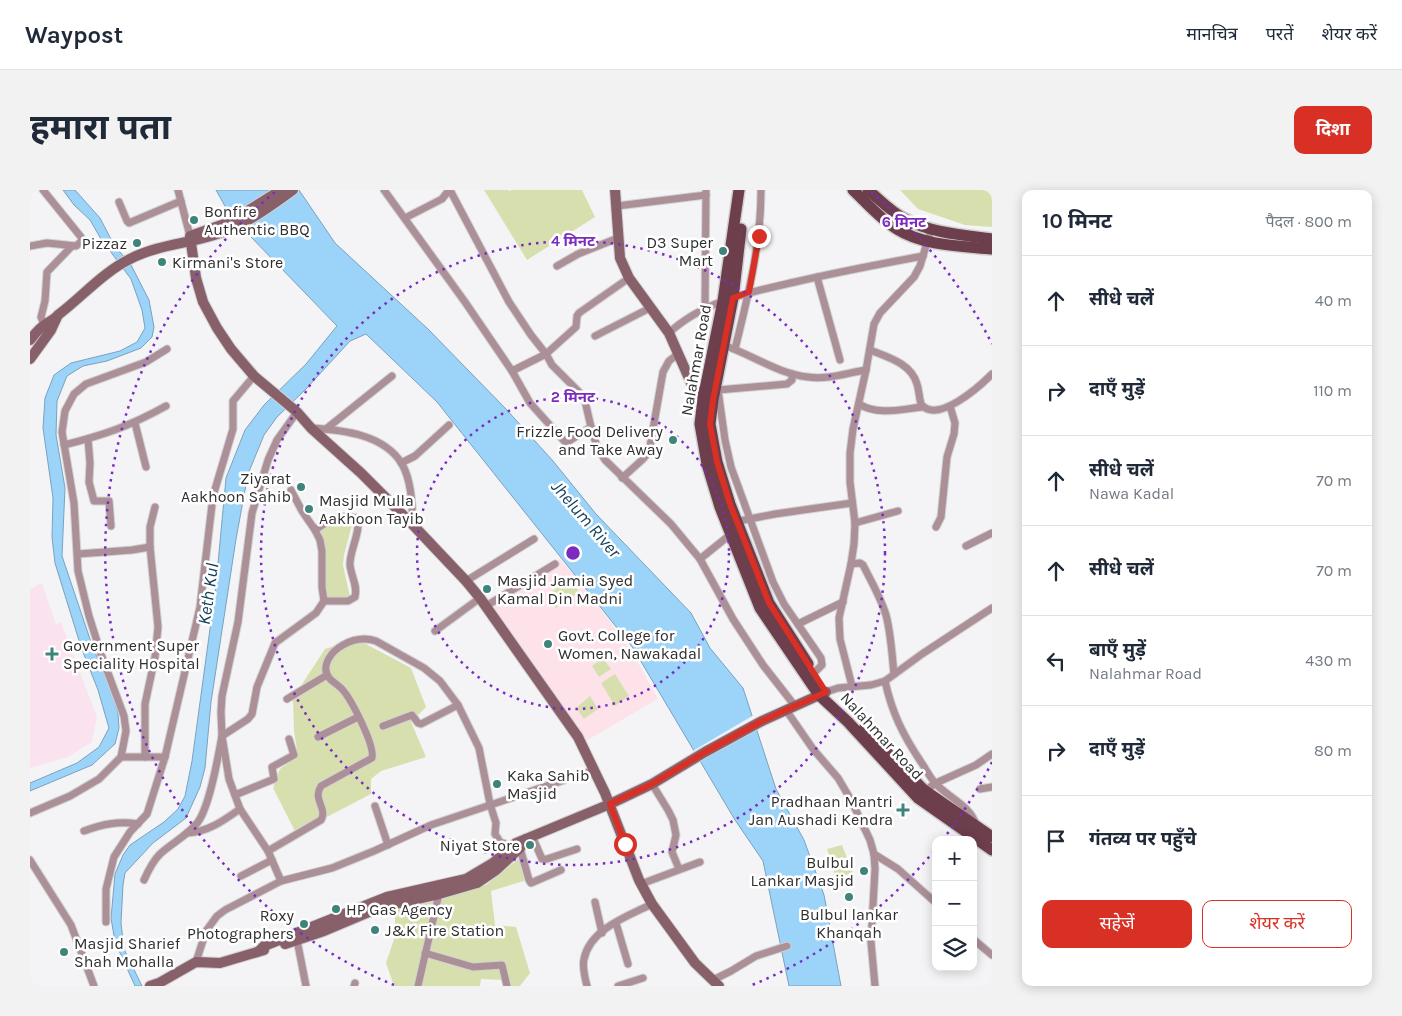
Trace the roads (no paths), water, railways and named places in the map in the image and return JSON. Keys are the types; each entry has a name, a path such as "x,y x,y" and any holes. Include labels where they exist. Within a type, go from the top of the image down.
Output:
{"main road":[{"path":"233,224 281,190"},
{"path":"30,340 44,324 58,316 93,284 112,269 131,258 233,224 293,190"},
{"path":"615,190 620,258 629,278 669,333 692,385 713,392"},
{"name":"Nalahmar Road","path":"713,392 724,345 739,190"},
{"name":"Nalahmar Road","path":"747,190 713,392 710,424 717,462 730,504 732,527 760,608 823,693 921,794 992,850"},
{"path":"853,190 888,222 907,234 927,241 992,249"},
{"path":"868,190 904,219 931,229 958,235 992,239"},
{"path":"188,240 196,278 204,302 217,328 254,376 270,388 310,428 361,473 466,581 483,602 578,737 610,804 641,884 652,904 695,963 716,983"},
{"path":"30,359 58,316"},
{"name":"Nalahmar Road","path":"732,527 769,603 814,673 823,693"},
{"path":"259,951 264,946 387,897 466,879 493,863 529,837 610,804 652,784 762,721 823,693"},
{"name":"Nalahmar Road","path":"921,794 977,826 992,837"},
{"path":"160,984 196,962 220,963 267,950 298,940 381,907 477,883 496,870 516,847"}],"street":[{"path":"30,246 47,243 72,246 81,243 82,237 42,190"},
{"path":"178,190 182,201 188,240"},
{"path":"384,190 466,302 512,371 530,403 562,441 569,441 591,427"},
{"path":"405,218 442,199 450,190 509,302 552,365 579,392 585,401 593,438 601,454 622,478 671,524 700,559 738,626 790,708 813,749 838,778 870,840 874,854 875,869 871,942 874,986"},
{"path":"735,349 749,292 759,236 761,190"},
{"path":"617,206 706,192 705,309"},
{"path":"119,202 129,223 182,201"},
{"path":"852,686 840,639 839,618 851,564 855,523 852,503 850,453 853,429 874,324 880,313 914,277 920,266 931,229"},
{"path":"557,266 578,254 618,238"},
{"path":"44,324 41,317 45,301 47,272 72,246"},
{"path":"669,333 690,316 749,292 817,276 923,256"},
{"path":"817,276 840,360"},
{"path":"512,371 546,354 576,327 579,313 629,278"},
{"path":"595,336 650,308"},
{"path":"724,345 792,374 808,378 828,377 866,370"},
{"path":"30,812 56,803 87,787 109,770 120,757 126,731 124,716 89,616 78,571 74,503 62,432 64,410 74,394 86,384 146,362 167,349"},
{"path":"870,350 904,365 912,372 923,407"},
{"path":"622,478 649,452 663,372 669,361 678,354"},
{"path":"792,374 792,380 788,384 713,392 731,467 773,582 784,604 822,661 821,668 814,673"},
{"path":"859,404 866,409 876,411 923,407 941,409 968,395 992,374"},
{"path":"106,922 105,903 109,873 114,857 130,832 147,814 165,757 200,607 213,496 233,429 233,402 254,376"},
{"path":"326,429 392,376"},
{"path":"64,445 135,423 166,406"},
{"path":"936,527 941,517 947,457 954,434 955,423 950,406"},
{"path":"281,881 268,851 240,809 229,779 222,736 221,712 222,696 238,622 252,513 276,440 294,410"},
{"path":"135,423 146,467"},
{"path":"401,463 415,456 449,424"},
{"path":"310,428 363,436 377,441 401,463 408,478 412,499 413,525"},
{"path":"88,439 90,490 93,500 96,502 109,501 111,526"},
{"path":"144,880 150,866 161,854 199,821 206,803 222,736 248,719 252,714 257,687 275,643 316,613 324,601 320,540 316,530 302,511 291,490"},
{"path":"700,559 732,527 750,519 852,503"},
{"path":"145,757 145,704 155,657 158,626 150,547 150,527 155,507"},
{"path":"855,523 898,511"},
{"path":"316,530 331,520 345,516 356,518 359,525 350,556 356,597 348,601 324,601"},
{"path":"966,546 992,533"},
{"path":"466,581 534,539"},
{"path":"78,554 150,547"},
{"path":"851,564 860,563 863,565 880,599 890,633 894,674"},
{"path":"435,631 483,602 555,564"},
{"path":"798,624 843,602"},
{"path":"823,693 885,681 992,608"},
{"path":"268,851 322,820 324,814 318,795 321,786 372,758 371,745 358,717 341,688 327,675 326,664 330,655 337,648 359,638 368,638 424,668 440,681 458,705 479,748 490,804 496,823 495,834 500,842 516,847 529,880 531,882 561,870"},
{"path":"287,699 327,675"},
{"path":"885,681 891,706 909,745 936,783 969,812 975,819 977,826"},
{"path":"382,726 411,715 415,716 418,723 421,724 458,705"},
{"path":"318,737 358,717"},
{"path":"235,795 274,779 272,767 294,755 289,739"},
{"path":"921,794 936,783 976,765 992,754"},
{"path":"120,757 165,757"},
{"path":"196,962 206,931 217,916 281,881 332,868 431,825 594,770"},
{"path":"652,784 673,820 676,835 672,852 679,870"},
{"path":"980,789 992,787"},
{"path":"375,806 388,845"},
{"path":"187,833 198,833 211,828 240,809"},
{"path":"84,831 107,823 138,824"},
{"path":"529,837 542,860 577,849"},
{"path":"874,854 898,869 932,899"},
{"path":"30,860 71,925 94,986"},
{"path":"241,876 272,860"},
{"path":"641,884 700,862"},
{"path":"418,986 438,894"},
{"path":"594,902 602,933"},
{"path":"587,986 584,960 588,949 602,933 616,922 652,904"},
{"path":"616,922 628,964"},
{"path":"298,940 306,986"},
{"path":"977,942 992,955"},
{"path":"716,983 731,971 756,956 787,946"},
{"path":"425,953 473,967 502,965 507,986"},
{"path":"618,986 643,978"}],"water":[{"path":"63,190 75,190 100,218 114,245 131,265 149,300 154,327 152,337 141,348 107,361 83,366 67,376 57,401 56,435 65,488 62,556 92,645 112,692 118,713 119,728 115,744 92,765 30,791 30,783 77,763 99,747 109,728 55,563 52,537 53,498 43,428 45,398 54,375 71,363 120,351 137,342 145,328 142,310 131,279 101,239 90,220 74,205"},
{"name":"Jhelum River","path":"216,190 299,190 335,243 428,329 506,409 553,461 596,514 691,613 710,648 743,688 776,789 804,840 824,895 841,986 789,986 763,861 735,820 633,648 437,402 366,334 350,341 277,417 264,435 248,474 211,702 205,768 200,787 186,818 153,843 125,873 121,923 124,949 142,986 135,986 115,942 111,918 115,874 123,855 130,845 164,822 178,809 185,796 192,761 216,585 226,478 245,430 264,405 306,364 337,326 250,236 226,208"}],"place":[{"name":"Bonfire Authentic BBQ","path":"194,220"},
{"name":"Pizzaz","path":"137,243"},
{"name":"D3 Super Mart","path":"723,251"},
{"name":"Kirmani's Store","path":"162,262"},
{"name":"Frizzle Food Delivery and Take Away","path":"673,440"},
{"name":"Ziyarat Aakhoon Sahib","path":"301,487"},
{"name":"Masjid Mulla Aakhoon Tayib","path":"309,509"},
{"name":"Masjid Jamia Syed Kamal Din Madni","path":"487,589"},
{"name":"Govt. College for Women, Nawakadal","path":"548,644"},
{"name":"Government Super Speciality Hospital","path":"52,654"},
{"name":"Kaka Sahib Masjid","path":"497,784"},
{"name":"Pradhaan Mantri Jan Aushadi Kendra","path":"903,810"},
{"name":"Niyat Store","path":"530,845"},
{"name":"Bulbul Lankar Masjid","path":"864,871"},
{"name":"Bulbul lankar Khanqah","path":"849,897"},
{"name":"HP Gas Agency","path":"336,909"},
{"name":"Roxy Photographers","path":"304,924"},
{"name":"J&K Fire Station","path":"375,930"},
{"name":"Masjid Sharief Shah Mohalla","path":"64,952"}],"water label":[{"name":"Keth Kul","path":"208,594"}]}
